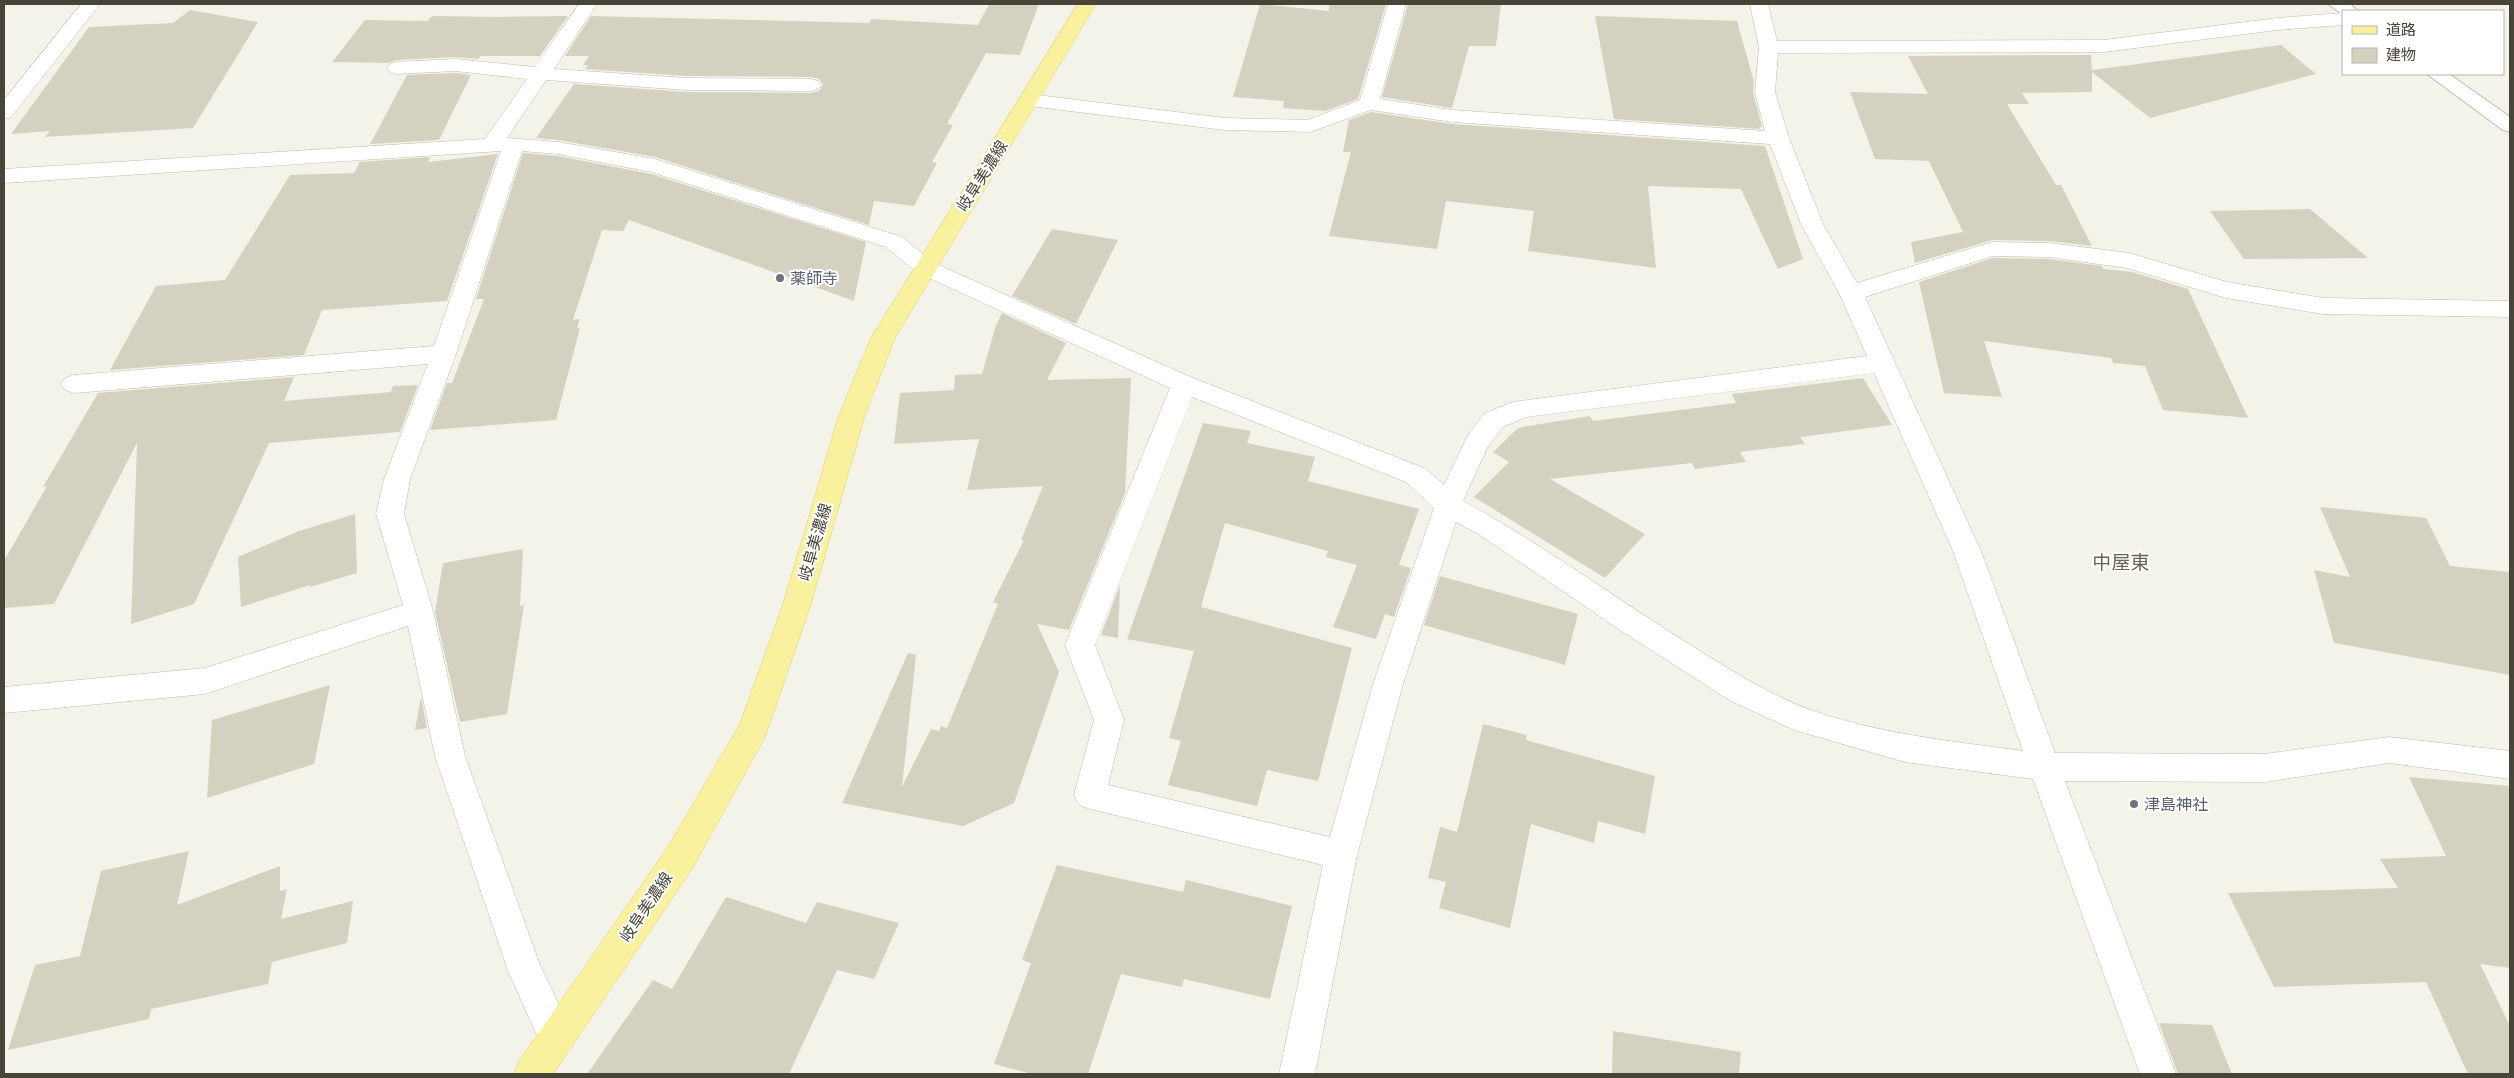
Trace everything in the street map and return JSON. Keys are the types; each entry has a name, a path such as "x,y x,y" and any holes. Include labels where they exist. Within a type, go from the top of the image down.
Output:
{"main road":[{"name":"岐阜美濃線","path":"532,1074 680,858 754,728 797,604 852,415 883,338 1087,4"}],"street":[{"path":"4,113 91,4"},
{"path":"557,1038 525,971 450,756 419,611 390,514 397,479 444,354 502,145 540,74 588,4"},
{"path":"1368,104 1397,4"},
{"path":"1759,4 1769,47 1765,92 1778,138 1812,224 1851,293 1967,551 2044,767 2158,1074"},
{"path":"1769,47 2104,46 2278,24 2342,19"},
{"path":"397,68 455,65 540,74 687,84 811,85"},
{"path":"1029,100 1225,124 1310,126 1368,104 1452,116 1778,138"},
{"path":"4,176 502,145 558,148 655,166 894,242 926,268 1184,384 1415,475 1448,505 1490,528 1633,624 1740,691 1806,721 1905,749 2044,767 2265,768 2389,750 2510,765"},
{"path":"1851,293 1992,249 2049,250 2129,261 2226,290 2323,306 2510,309"},
{"path":"74,384 444,354"},
{"path":"1297,1074 1341,855 1388,684 1448,505 1477,442 1494,420 1522,408 1884,363"},
{"path":"1184,384 1080,645 1109,720 1090,795 1341,855"},
{"path":"4,700 205,681 419,611"}],"lane":[{"path":"2438,75 2510,126"}],"building":[{"path":"989,4 1039,4 1020,55 986,53 947,124 953,125 932,162 937,163 914,206 874,201 869,225 655,157 536,138 574,84 687,92 811,93 819,91 823,85 819,79 811,77 687,76 585,69 588,65 583,65 589,56 565,56 591,16 869,23 871,19 978,25"},
{"path":"1260,4 1329,11 1329,4 1386,4 1358,99 1325,111 1283,108 1284,101 1233,97"},
{"path":"1408,4 1501,4 1496,46 1469,46 1452,108 1382,97"},
{"path":"190,10 258,22 193,128 45,137 50,131 11,134 89,27 173,23"},
{"path":"432,16 568,16 540,56 480,56 479,59 455,57 397,60 389,63 332,62 365,20 428,21"},
{"path":"1595,16 1737,21 1754,82 1753,92 1762,127 1759,127 1760,129 1614,119"},
{"path":"2281,45 2316,74 2150,118 2092,72 2092,92 2022,93 2029,104 2007,104 2056,185 2061,185 2092,246 2049,241 1992,240 1915,263 1911,242 1963,232 1929,161 1875,159 1850,92 1928,94 1908,56 2091,55 2092,70"},
{"path":"455,73 471,75 439,140 370,144 407,75"},
{"path":"1371,112 1452,124 1765,146 1803,259 1778,269 1741,189 1648,186 1656,268 1528,251 1534,211 1446,201 1437,249 1329,236 1351,152 1343,152 1349,120"},
{"path":"523,153 558,156 651,174 866,242 854,301 629,220 623,231 602,230 573,320 580,319 577,328 580,328 556,420 430,430 447,383 452,383 484,299 476,299"},
{"path":"498,154 447,301 322,310 304,355 110,370 156,286 225,280 290,175 354,173 360,162 430,157 428,162"},
{"path":"2310,209 2368,258 2244,259 2210,211"},
{"path":"1052,229 1118,240 1076,324 1012,296"},
{"path":"1993,258 2049,259 2102,266 2103,269 2132,272 2188,289 2248,418 2163,410 2145,366 2113,363 2111,358 1984,341 2002,397 1944,393 1919,282"},
{"path":"1002,313 1066,343 1047,380 1131,378 1125,493 1069,630 1037,624 1059,672 1014,803 963,826 842,803 908,653 916,655 902,787 931,729 939,731 941,726 947,728 998,604 993,602 1024,540 1021,540 1043,486 967,490 979,439 894,444 900,393 954,390 955,375 982,374 996,325"},
{"path":"294,377 284,401 391,392 393,386 418,385 400,432 269,443 194,604 131,624 137,443 54,604 4,608 4,561 47,486 43,487 98,393"},
{"path":"1863,378 1892,425 1800,437 1805,444 1740,452 1746,462 1695,469 1692,463 1550,479 1645,534 1605,578 1474,497 1509,462 1493,452 1517,429 1523,427 1590,416 1593,421 1736,403 1732,394"},
{"path":"1203,423 1251,431 1247,443 1315,457 1308,481 1419,509 1399,565 1411,568 1394,617 1385,614 1376,639 1333,627 1357,565 1326,557 1328,551 1225,523 1201,607 1352,648 1318,781 1267,770 1257,806 1168,785 1181,741 1169,738 1194,651 1127,639"},
{"path":"2320,507 2426,518 2450,566 2510,572 2510,675 2334,643 2314,570 2350,577"},
{"path":"355,514 357,573 310,587 310,585 241,607 238,557 299,531"},
{"path":"523,549 520,606 524,605 507,714 460,722 435,612 443,563"},
{"path":"1440,576 1578,614 1565,665 1424,625"},
{"path":"1120,585 1118,638 1101,635"},
{"path":"330,685 314,764 207,798 212,720"},
{"path":"421,697 427,728 415,730"},
{"path":"1483,724 1527,735 1526,740 1655,776 1645,834 1598,821 1594,843 1531,824 1510,928 1439,908 1446,882 1428,878 1440,827 1457,832"},
{"path":"2409,777 2510,786 2510,968 2480,964 2510,1026 2510,1074 2468,1074 2426,982 2274,987 2228,893 2398,888 2380,859 2446,856"},
{"path":"189,851 177,905 280,866 280,891 287,889 281,919 353,901 347,943 272,962 268,984 151,1009 149,1019 8,1050 35,965 80,956 101,871"},
{"path":"1057,865 1183,892 1186,880 1292,906 1270,999 1184,979 1182,987 1121,974 1088,1074 1032,1074 994,1064 1031,963 1022,960"},
{"path":"726,897 806,923 817,902 899,923 874,979 837,970 789,1074 587,1074 653,980 672,989"},
{"path":"2159,1023 2212,1025 2232,1074 2178,1074"},
{"path":"1613,1031 1741,1052 1739,1074 1612,1074"}],"place":[{"name":"薬師寺","path":"780,278"},
{"name":"津島神社","path":"2134,804"}],"district":[{"name":"中屋東","path":"2121,562"}]}
